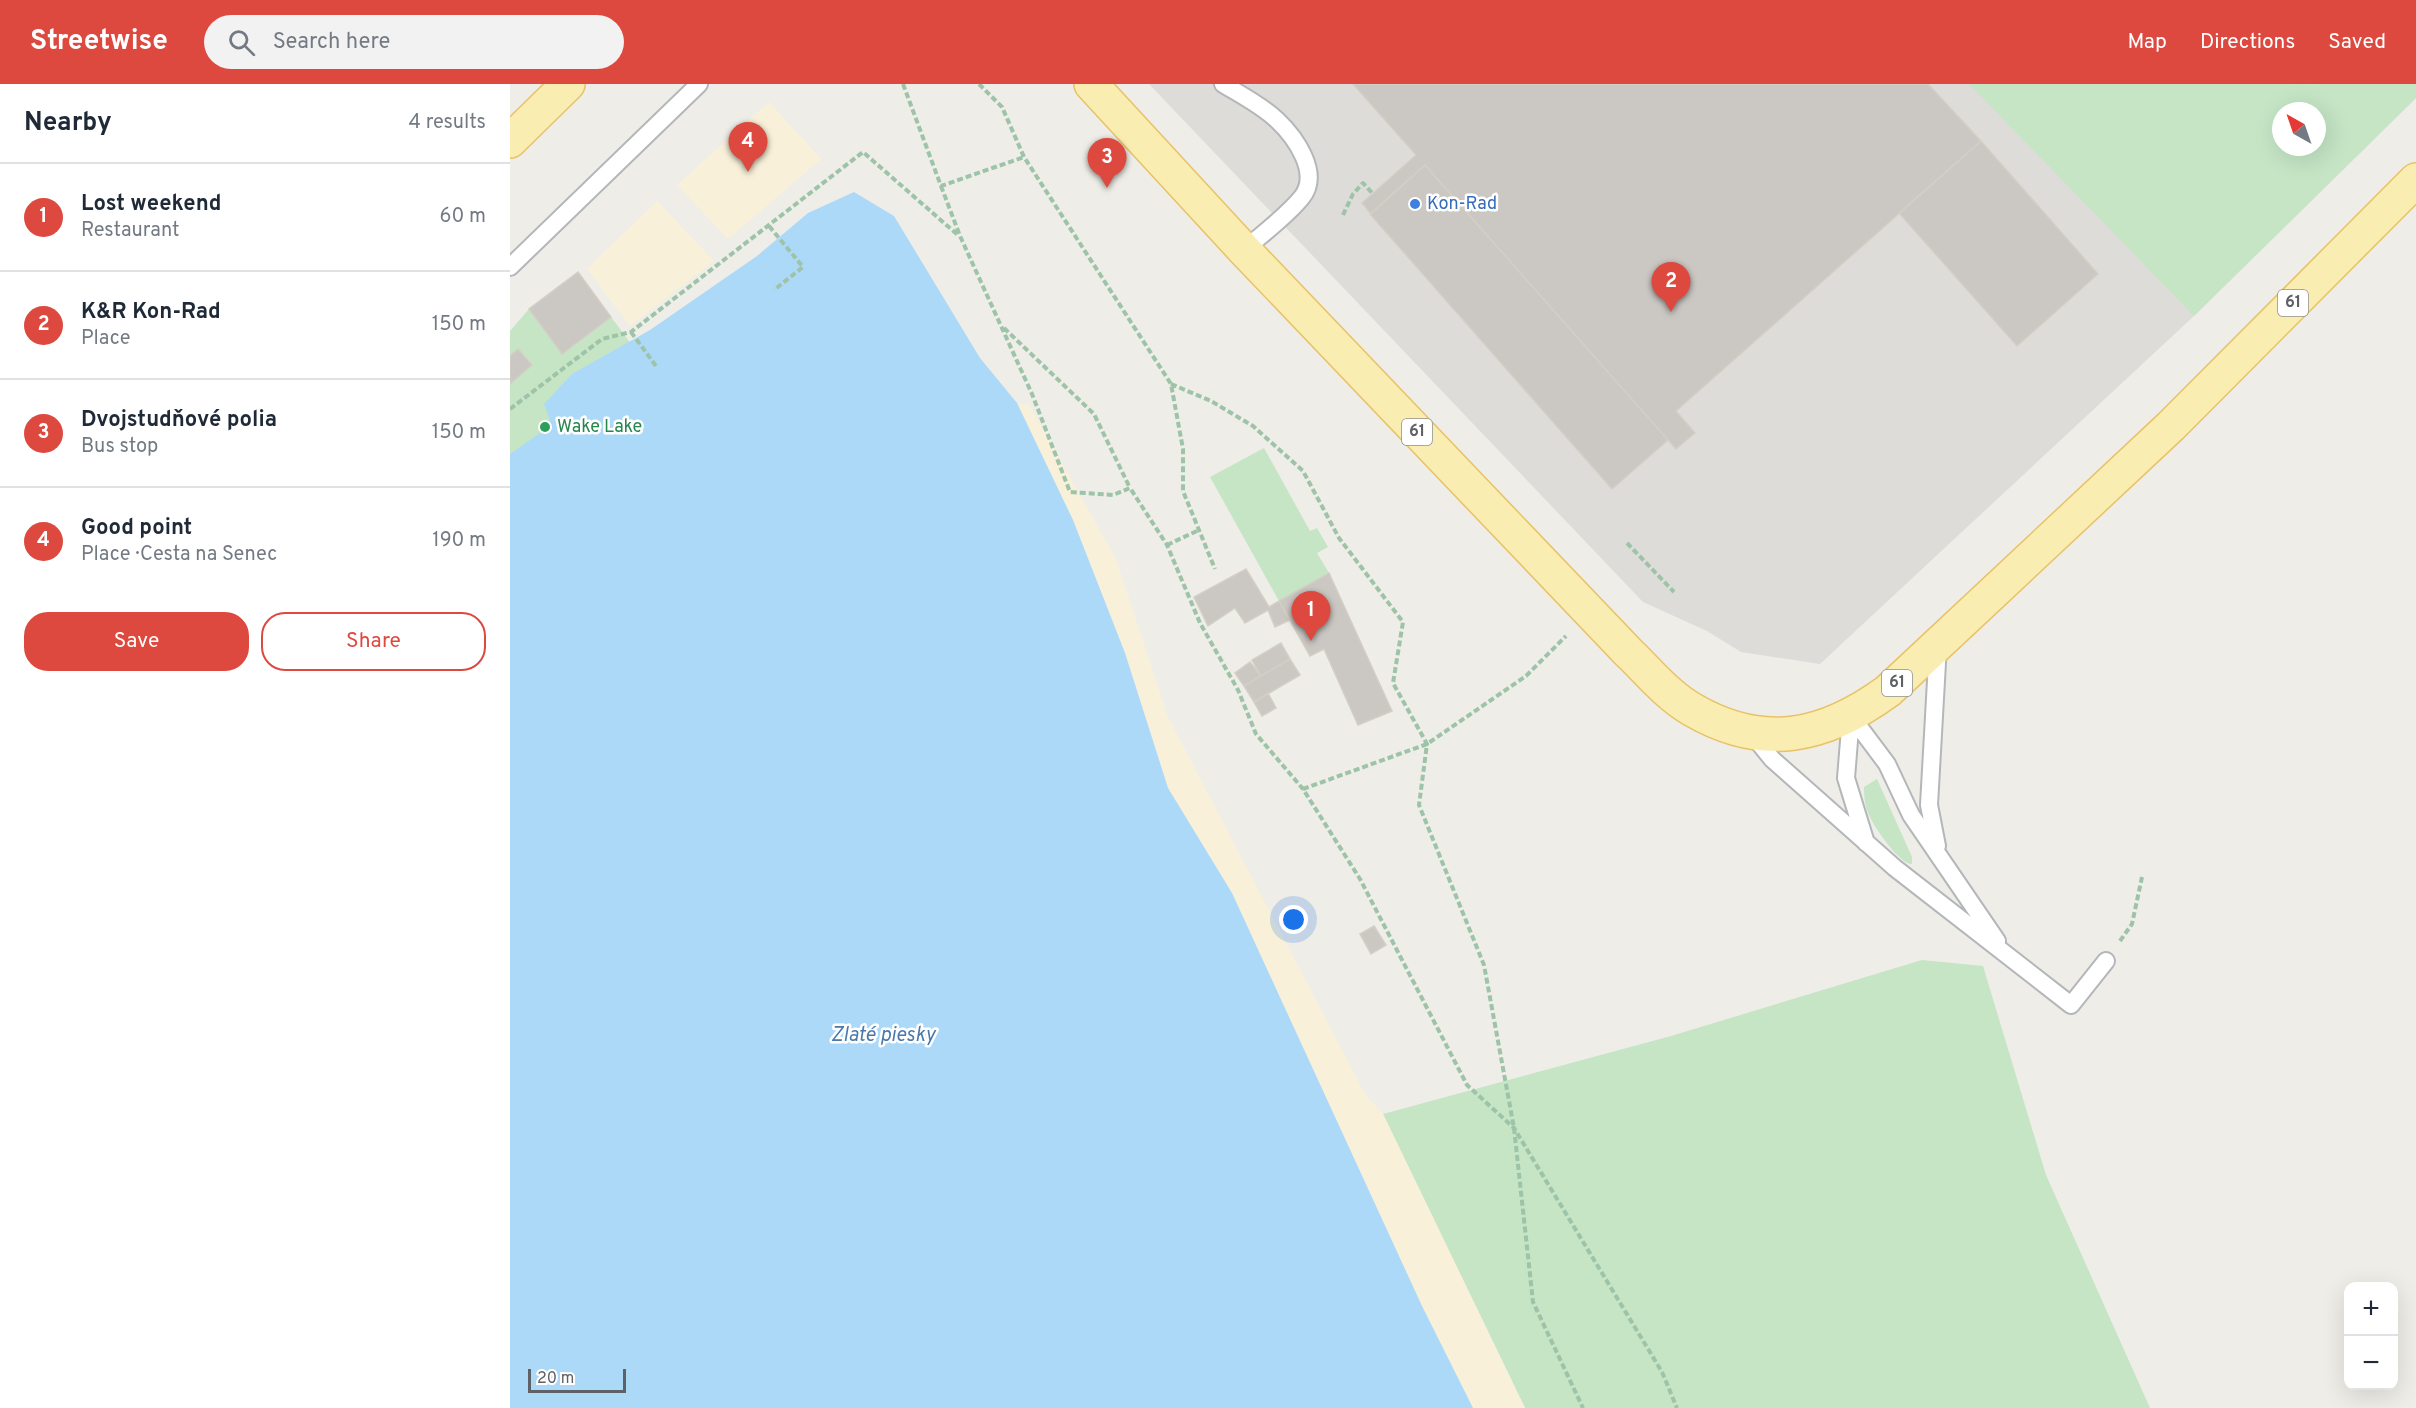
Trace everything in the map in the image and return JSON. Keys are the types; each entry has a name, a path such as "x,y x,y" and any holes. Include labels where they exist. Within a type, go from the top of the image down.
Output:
{"main road":[{"path":"510,141 568,84"},
{"name":"61","path":"1091,84 1244,250 1590,613 1692,710 1729,726 1751,732 1795,734 1818,729 1851,716 1888,691 2171,426 2416,180"}],"lane":[{"path":"510,267 699,84"},
{"path":"1222,84 1253,101 1278,120 1299,147 1310,179 1304,195 1244,250"},
{"path":"1241,84 1253,101"},
{"path":"1938,645 1929,806 1938,853"},
{"path":"1851,716 1846,778 1866,843"},
{"path":"1851,716 1887,764 1911,814 2007,955"},
{"path":"1751,732 1772,759 1866,843 2071,1005 2106,961"}],"path":[{"path":"903,84 960,236 1032,394 1070,492 1113,495 1130,488"},
{"path":"979,84 1002,107 1024,157 1171,384 1183,449 1183,491 1215,569"},
{"path":"510,409 602,339 632,332 863,152 960,236"},
{"path":"941,186 1024,157"},
{"path":"1343,215 1353,194 1363,183 1373,194"},
{"path":"768,226 803,267 774,290"},
{"path":"1001,326 1094,414 1130,488 1167,545 1200,623 1238,690 1256,734 1303,789 1360,879 1467,1085 1514,1128 1662,1372 1677,1408"},
{"path":"632,332 656,366"},
{"path":"1171,384 1211,401 1253,426 1303,471 1339,538 1403,622 1393,683 1427,744 1419,805 1484,965 1514,1128 1533,1302 1583,1408"},
{"path":"1167,545 1199,530"},
{"path":"1627,543 1674,592"},
{"path":"1303,789 1427,744 1526,676 1590,613"},
{"path":"2106,961 2132,924 2142,877"}],"shaded area":[{"path":"1149,84 2416,84 2416,98 2194,316 1820,664 1741,652 1707,631 1643,602"}],"green space":[{"path":"1969,84 2416,84 2416,98 2194,316"},
{"name":"Wake Lake","path":"578,272 651,371 510,483 510,331 529,309"},
{"path":"1264,448 1310,531 1317,528 1328,547 1317,553 1329,573 1279,601 1210,477"},
{"path":"1877,779 1912,857 1912,864 1907,863 1894,852 1869,815 1864,787"},
{"path":"1922,960 1983,966 2046,1175 2150,1408 1525,1408 1383,1114 1671,1036"}],"sand":[{"path":"769,102 821,159 728,239 677,185"},
{"path":"657,201 714,261 630,326 587,269"},
{"path":"1017,403 1029,405 1116,559 1168,717 1366,1096 1383,1114 1525,1408 1473,1408 1422,1306 1232,893 1168,788 1125,653 1073,520"}],"water":[{"name":"Zlaté piesky","path":"854,192 894,216 980,358 1017,403 1073,520 1125,653 1168,788 1232,893 1422,1306 1473,1408 510,1408 510,454 543,431 550,420 544,404 572,374 650,330 757,256 808,213"}],"building":[{"path":"1353,84 1928,84 1981,141 1676,411 1695,433 1676,449 1425,165 1371,214 1362,203 1416,155"},
{"path":"1981,141 2098,274 2017,346 1899,213"},
{"path":"1425,165 1668,440 1612,489 1370,214"},
{"path":"578,272 611,317 562,354 529,309"},
{"path":"518,349 532,365 510,384 510,356"},
{"path":"1246,569 1269,607 1279,601 1290,620 1275,627 1268,610 1245,623 1235,608 1208,626 1194,597"},
{"path":"1329,573 1392,711 1358,725 1324,649 1310,656 1279,601"},
{"path":"1281,643 1290,659 1261,676 1252,660"},
{"path":"1290,659 1300,675 1254,702 1244,686"},
{"path":"1250,662 1261,676 1244,686 1235,673"},
{"path":"1268,693 1276,708 1262,716 1254,702"},
{"path":"1374,926 1386,945 1371,954 1360,934"}],"place":[{"name":"Good point","path":"748,172"},
{"name":"Dvojstudňové polia","path":"1107,188"},
{"name":"Kon-Rad","path":"1415,204"},
{"name":"K&R Kon-Rad","path":"1671,312"},
{"name":"Wake Lake","path":"545,427"},
{"name":"Lost weekend","path":"1311,641"}]}
